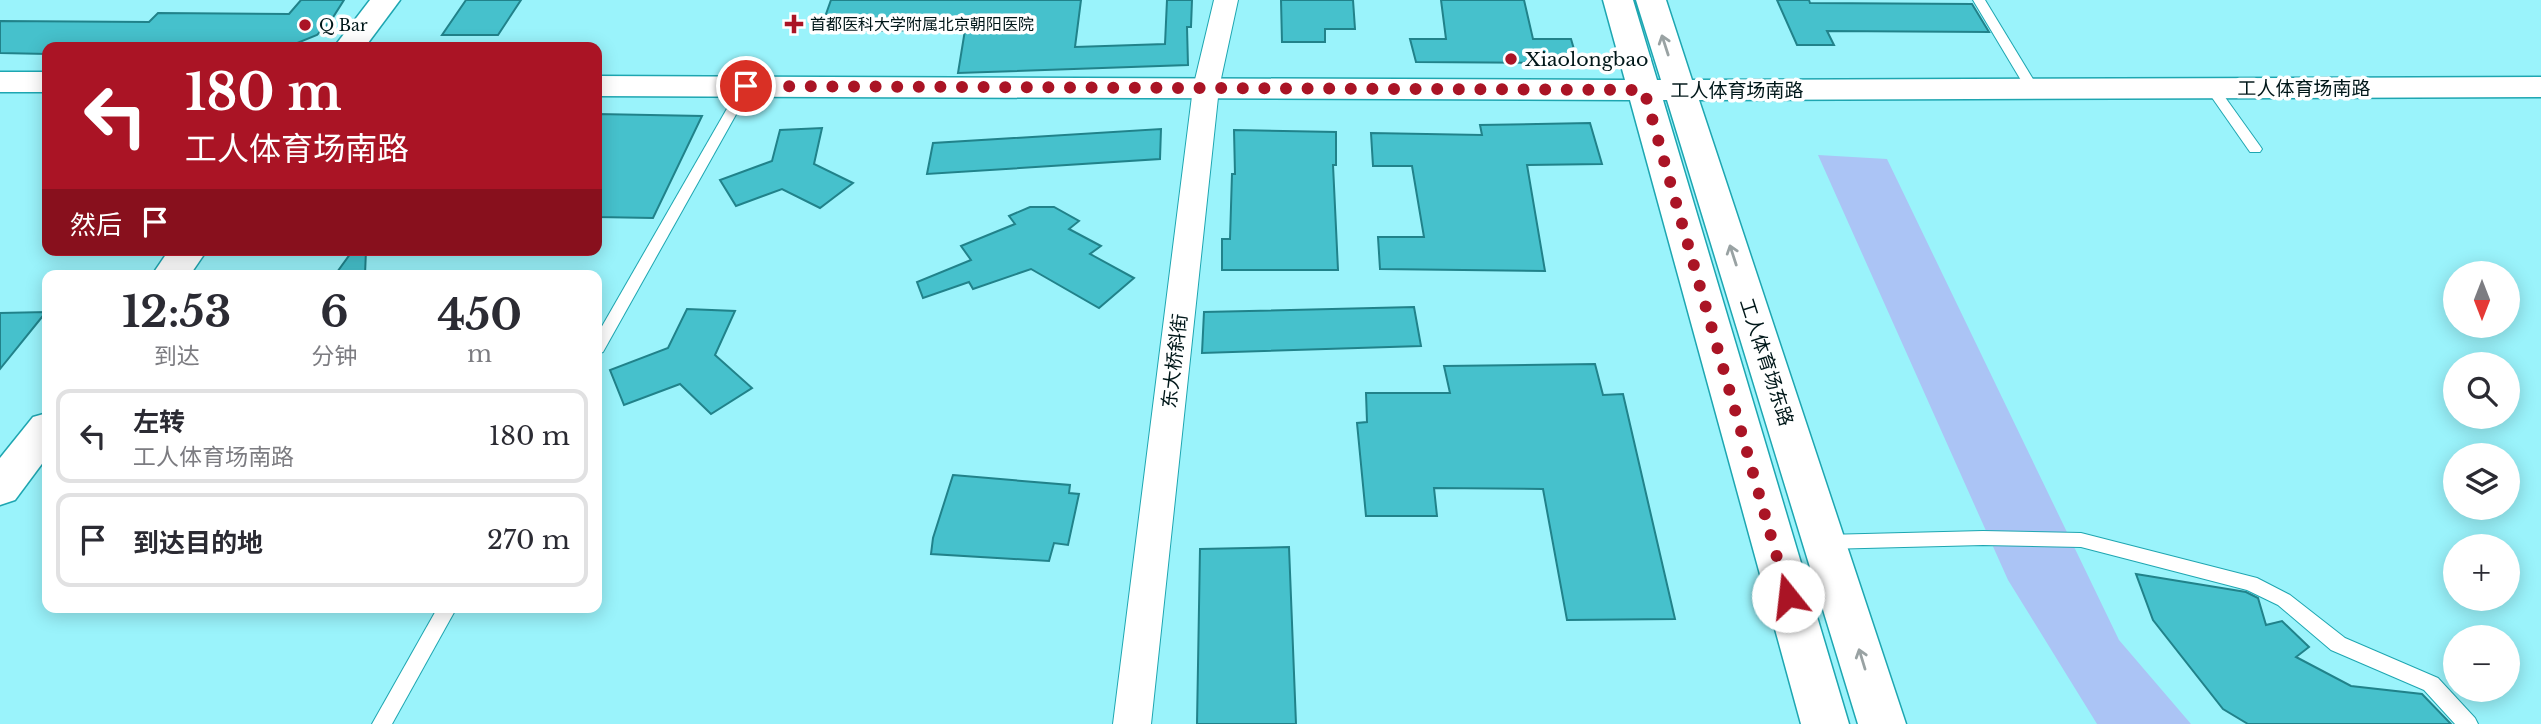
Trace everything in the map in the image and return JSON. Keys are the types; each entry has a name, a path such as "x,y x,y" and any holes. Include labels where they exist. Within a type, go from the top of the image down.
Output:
{"street":[{"path":"353,42 385,0"},
{"name":"东大桥斜街","path":"1132,724 1206,88 1226,0"},
{"name":"工人体育场东路","path":"1618,0 1662,90 1825,542 1882,724"},
{"name":"工人体育场东路","path":"1651,0 1662,90 1825,724"},
{"path":"0,82 42,82"},
{"name":"工人体育场南路","path":"602,86 1662,90 2541,87"},
{"path":"174,270 184,256"},
{"path":"0,488 42,434"}],"lane":[{"path":"1979,0 2033,89"},
{"path":"602,339 746,86"},
{"path":"2212,89 2255,149"},
{"path":"1825,542 1983,538 2081,540 2251,583 2284,600 2338,644 2431,684 2468,724"},
{"path":"382,724 446,613"}],"water":[{"path":"1818,155 1887,159 2119,640 2191,724 2097,724 2008,580"}],"building":[{"path":"301,0 344,0 330,22 317,35 300,42 42,42 42,54 0,53 0,21 149,22 158,13 289,14"},
{"path":"466,0 521,0 498,35 442,35"},
{"path":"831,0 1081,0 1075,47 1165,44 1167,0 1192,0 1191,27 1187,27 1188,65 958,73 965,30 820,31"},
{"path":"1281,0 1353,0 1355,29 1325,29 1325,42 1282,42"},
{"path":"1441,0 1524,0 1533,39 1571,39 1578,63 1416,62 1410,39 1446,39"},
{"path":"1777,0 1809,0 1810,3 1972,4 1989,32 1827,31 1834,45 1797,45"},
{"path":"602,114 702,116 653,218 602,217"},
{"path":"1590,123 1602,164 1527,165 1545,271 1380,269 1378,237 1424,237 1412,166 1373,166 1371,133 1482,135 1480,125"},
{"path":"822,128 814,164 853,183 820,208 782,189 736,206 720,180 772,161 780,130"},
{"path":"1161,129 1160,159 927,174 933,143"},
{"path":"1234,130 1336,132 1336,165 1333,165 1338,270 1222,270 1222,239 1230,239 1232,174 1235,174"},
{"path":"1030,207 1054,207 1079,221 1069,229 1101,246 1090,254 1134,278 1099,308 1031,269 973,289 969,282 923,298 917,282 971,260 961,246 1015,224 1009,216"},
{"path":"349,256 366,256 365,270 339,270"},
{"path":"1414,307 1421,346 1202,353 1204,312"},
{"path":"687,309 735,311 715,355 752,388 711,414 680,384 624,405 610,370 668,348"},
{"path":"42,312 42,317 0,369 0,313"},
{"path":"1595,364 1603,395 1623,394 1675,619 1567,620 1543,489 1434,488 1437,516 1366,516 1357,423 1367,422 1366,393 1450,393 1444,366"},
{"path":"953,475 1070,485 1069,493 1079,494 1068,545 1054,543 1049,561 931,554 933,538"},
{"path":"1289,547 1296,724 1197,724 1200,549"},
{"path":"2136,574 2246,592 2258,598 2266,625 2282,621 2309,647 2296,657 2351,686 2422,694 2451,724 2248,724 2223,709 2153,620"}],"place":[{"name":"首都医科大学附属北京朝阳医院","path":"794,24"},
{"name":"Q Bar","path":"305,25"},
{"name":"Xiaolongbao","path":"1511,59"}],"route":[{"path":"746,86 1644,90 1788,596"}]}
